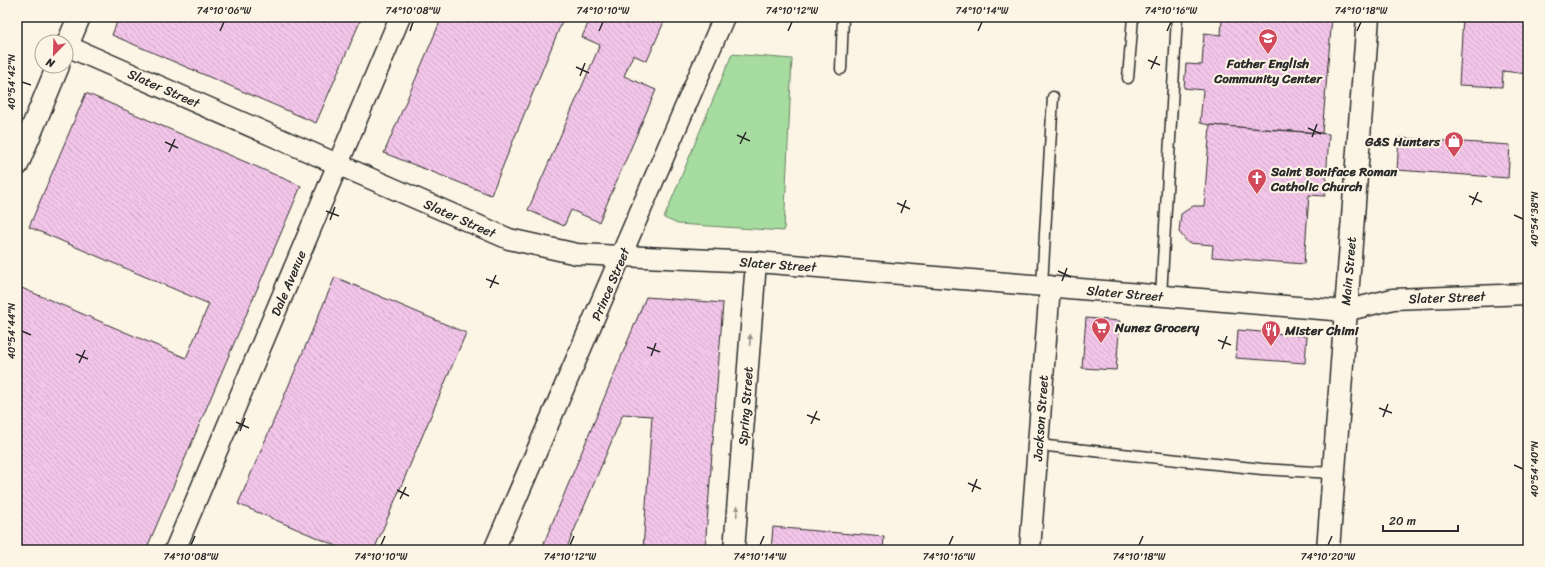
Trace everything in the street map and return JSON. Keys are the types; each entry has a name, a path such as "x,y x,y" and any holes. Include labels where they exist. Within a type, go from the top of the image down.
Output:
{"main road":[{"path":"72,34 79,17"},
{"name":"Main Street","path":"1328,550 1368,17"},
{"path":"17,165 55,74"}],"street":[{"name":"Dale Avenue","path":"175,550 400,17"},
{"name":"Prince Street","path":"494,550 724,17"},
{"name":"Slater Street","path":"74,50 508,239 577,254 756,262 1345,311 1393,299 1528,294"},
{"name":"Spring Street","path":"734,550 756,262"},
{"name":"Jackson Street","path":"1030,550 1038,445 1046,286"}],"lane":[{"path":"841,69 844,17"},
{"path":"1128,78 1133,17"},
{"path":"1162,296 1177,17"},
{"path":"1046,286 1053,97"},
{"path":"1038,445 1262,469 1333,473"}],"green space":[{"path":"732,54 792,59 784,231 678,224 664,218"}],"building":[{"path":"119,17 362,17 316,123 112,35"},
{"path":"442,17 564,17 491,195 384,153"},
{"path":"591,17 666,17 647,61 633,55 624,76 656,90 599,222 571,210 564,226 528,210 600,45 582,37"},
{"path":"1222,17 1332,17 1322,133 1200,123 1203,90 1184,88 1186,64 1202,65 1204,33 1221,35"},
{"path":"1463,17 1528,17 1528,74 1503,71 1502,87 1459,85"},
{"path":"86,93 301,186 146,550 17,550 17,286 186,358 209,304 29,227"},
{"name":"Saint Boniface Roman Catholic Church","path":"1210,125 1329,134 1325,196 1309,195 1304,264 1212,257 1213,245 1188,243 1179,232 1181,214 1193,206 1204,206"},
{"name":"G&S Hunters","path":"1399,138 1510,145 1508,178 1397,170"},
{"path":"335,277 466,333 374,550 346,550 238,504"},
{"path":"646,297 723,303 705,550 643,550 652,416 623,414 566,550 541,550"},
{"name":"Nunez Grocery","path":"1086,318 1120,321 1116,370 1082,368"},
{"name":"Mister Chimi","path":"1238,330 1307,336 1305,363 1236,358"},
{"path":"773,527 884,537 883,550 771,550"}],"place":[{"name":"Father English Community Center","path":"1268,55"},
{"name":"G&S Hunters","path":"1454,158"},
{"name":"Saint Boniface Roman Catholic Church","path":"1257,195"},
{"name":"Nunez Grocery","path":"1101,344"},
{"name":"Mister Chimi","path":"1271,347"}]}
